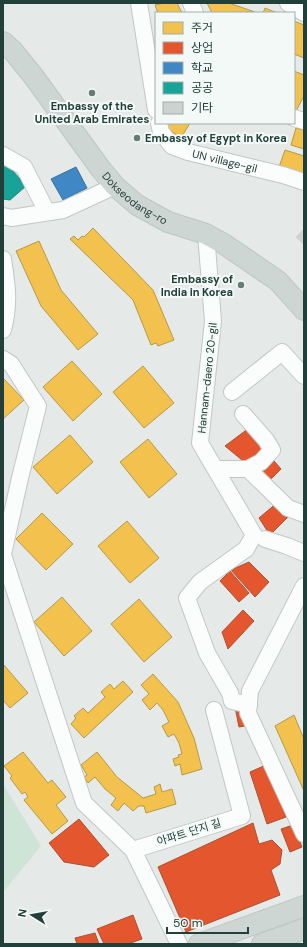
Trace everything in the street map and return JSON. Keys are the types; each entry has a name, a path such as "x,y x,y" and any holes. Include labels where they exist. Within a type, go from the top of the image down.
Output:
{"main road":[{"name":"Dokseodang-ro","path":"3,42 14,51 100,168 115,186 137,205 168,222 206,234 224,244 278,281 304,310"},
{"path":"199,944 304,906"},
{"path":"228,944 304,917"},
{"path":"262,944 304,929"}],"street":[{"path":"138,3 155,104"},
{"path":"288,3 304,13"},
{"name":"UN village-gil","path":"159,124 161,132 172,146 188,152 283,175 304,182"},
{"path":"3,155 24,167 48,212"},
{"path":"3,216 11,218 64,210 115,186"},
{"name":"Hannam-daero 20-gil","path":"206,234 213,321 200,443 254,535 246,549 200,582 187,598 207,653 230,693 232,701 249,705"},
{"path":"3,258 7,285 7,314 3,330"},
{"path":"232,392 282,352 304,376"},
{"path":"3,359 11,364 38,406 3,554 84,803 133,850 179,944"},
{"path":"216,469 248,469 260,462 272,450 266,440 242,414"},
{"path":"248,469 288,508 304,514"},
{"path":"265,539 287,546 304,554"},
{"path":"302,596 250,691 248,713 304,834"},
{"name":"아파트 단지 길","path":"133,850 242,816 214,710"}],"green space":[{"path":"3,784 41,846 4,891 3,891"}],"building: 주거":[{"path":"177,3 182,12 158,12 155,5"},
{"path":"207,3 229,3 255,12 212,12"},
{"path":"265,8 275,12 263,12"},
{"path":"295,21 304,25 304,58 295,54"},
{"path":"295,71 304,75 304,96 296,111"},
{"path":"164,124 189,124 181,138 163,126"},
{"path":"296,128 304,130 304,149 291,145"},
{"path":"285,150 304,156 304,176 279,167"},
{"path":"93,228 153,290 174,340 158,346 156,343 151,345 133,300 70,239 74,236 78,240 82,236 84,237"},
{"path":"39,241 61,290 98,334 78,350 41,306 16,251"},
{"path":"72,361 102,394 73,421 43,387"},
{"path":"143,366 174,403 144,428 113,392"},
{"path":"3,378 24,400 3,419"},
{"path":"70,435 93,462 57,494 33,467"},
{"path":"148,439 177,474 149,498 120,462"},
{"path":"42,513 73,544 46,570 16,539"},
{"path":"127,521 159,558 130,583 98,546"},
{"path":"62,597 92,631 64,656 34,622"},
{"path":"139,599 172,637 144,662 111,624"},
{"path":"3,664 28,693 10,708 3,700"},
{"path":"153,674 178,702 194,738 202,769 182,775 180,764 175,766 173,759 182,754 179,743 174,734 168,737 162,726 169,722 163,710 157,703 150,710 142,700 149,694 141,685"},
{"path":"123,681 133,692 84,738 71,724 76,718 74,716 83,708 88,713 105,697 101,692 110,684 114,689"},
{"path":"294,715 304,739 304,791 275,726"},
{"path":"23,752 48,783 52,780 66,797 56,805 68,821 52,834 24,800 28,797 25,792 22,794 10,778 12,776 4,766"},
{"path":"97,752 117,777 143,798 156,794 154,787 160,784 162,792 172,789 176,804 146,813 144,806 139,806 133,811 124,803 118,811 111,805 116,798 105,789 95,777 88,783 84,777 87,775 81,765"}],"building: 상업":[{"path":"249,428 267,451 248,465 225,446"},
{"path":"274,461 281,469 272,478 267,480 260,474 267,465"},
{"path":"278,502 290,515 270,535 259,518"},
{"path":"249,562 269,582 255,597 231,570"},
{"path":"230,571 249,593 239,602 220,581"},
{"path":"243,610 254,621 228,649 222,632"},
{"path":"235,707 245,708 250,725 239,727"},
{"path":"266,765 286,817 267,824 250,772"},
{"path":"79,819 109,855 94,867 64,862 49,843"},
{"path":"253,823 259,844 272,840 282,850 280,864 271,870 280,895 186,932 158,867"},
{"path":"293,825 302,847 290,852 281,829"},
{"path":"133,915 142,939 128,944 104,944 97,929"},
{"path":"95,933 99,944 77,944 75,938"}],"building: 학교":[{"path":"76,167 87,188 63,200 51,179"}],"building: 공공":[{"path":"6,163 26,186 10,200 3,199 3,165"}],"building: 기타":[{"path":"304,229 304,245 296,237"}],"place":[{"name":"Embassy of the United Arab Emirates","path":"92,93"},
{"name":"Embassy of Egypt in Korea","path":"137,138"},
{"name":"Embassy of India in Korea","path":"241,285"}]}
